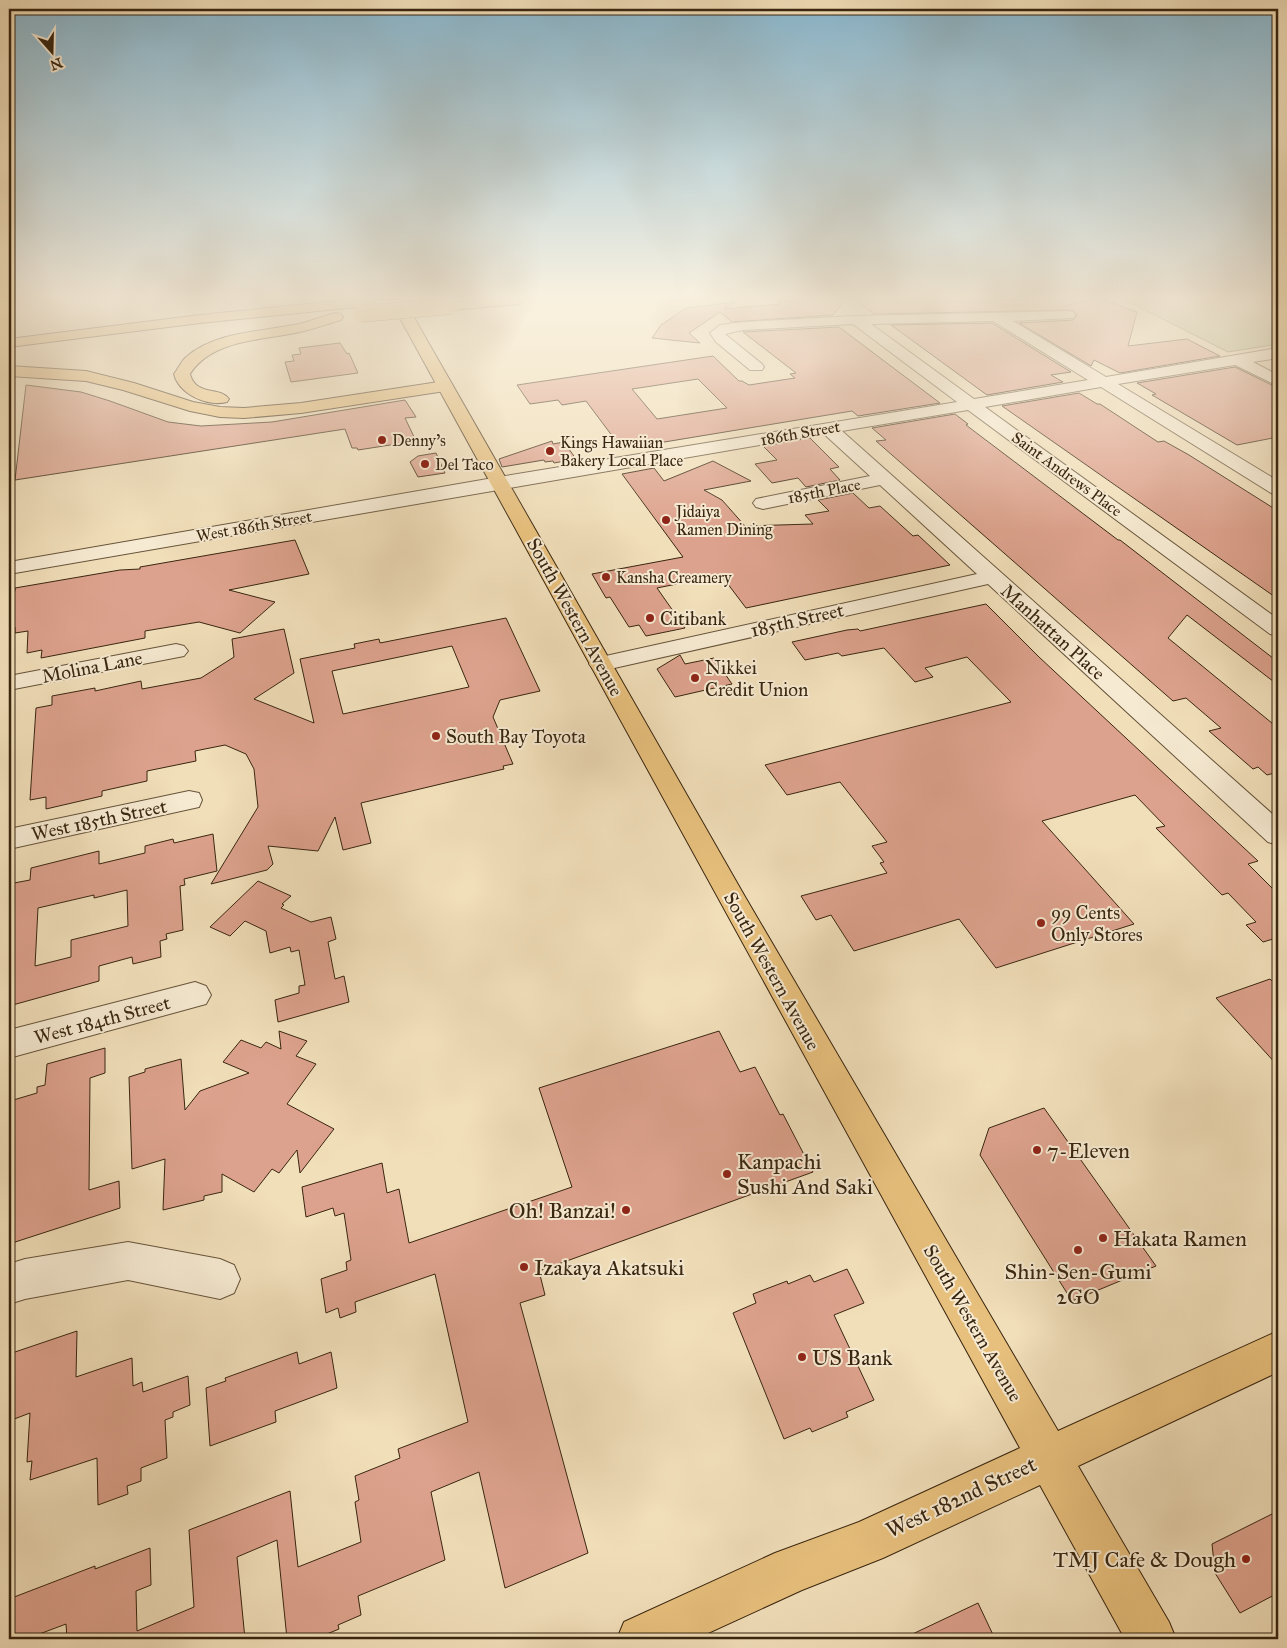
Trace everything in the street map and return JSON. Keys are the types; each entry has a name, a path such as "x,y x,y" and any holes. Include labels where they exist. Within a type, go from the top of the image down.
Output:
{"main road":[{"path":"90,377 128,386 190,406 228,412 270,412 301,408 443,381"},
{"path":"183,377 191,389 208,396 249,401 443,381"},
{"name":"South Western Avenue","path":"441,377 861,1128 1152,1639"},
{"name":"West 182nd Street","path":"641,1639 792,1570 867,1542 1278,1351"}],"street":[{"name":"Saint Andrews Place","path":"935,377 1278,629"},
{"path":"1095,377 1278,489"},
{"name":"186th Street","path":"499,484 1134,377"},
{"name":"Manhattan Place","path":"828,428 1278,835"},
{"name":"185th Place","path":"763,503 885,479"},
{"name":"West 186th Street","path":"9,568 499,484"},
{"name":"185th Street","path":"601,664 992,577"},
{"name":"Molina Lane","path":"9,683 176,651"},
{"name":"West 185th Street","path":"9,839 189,800"},
{"name":"West 184th Street","path":"9,1044 195,995"},
{"path":"9,1284 25,1278 128,1261 220,1279"}],"building":[{"path":"289,377 329,377 291,382"},
{"path":"572,377 735,377 749,385 795,378 794,377 905,377 940,403 858,416 852,411 622,449 586,401 562,405 558,400 530,404 517,385","holes":["698,379 727,408 657,419 632,389"]},
{"path":"962,377 1054,377 1063,382 987,395"},
{"path":"1174,377 1255,377 1278,388 1278,437 1237,445 1152,395 1156,394 1137,383"},
{"path":"26,385 81,392 168,422 201,426 272,422 405,400 416,417 405,418 416,441 358,450 357,448 352,448 345,429 15,480"},
{"path":"1079,393 1100,404 1158,442 1164,441 1189,455 1278,511 1278,599 1002,406"},
{"path":"955,414 968,424 966,425 1120,540 1278,662 1278,685 1187,615 1168,638 1278,728 1278,772 1267,775 1258,767 1253,769 1209,731 1221,728 1186,698 1173,701 876,441 886,440 872,428"},
{"path":"810,438 839,467 830,469 840,480 806,487 798,478 772,483 755,464 777,460 763,446"},
{"name":"Kings Hawaiian Bakery Local Place","path":"552,441 553,444 564,442 576,459 554,463 553,461 545,462 544,460 502,467 499,459"},
{"name":"Del Taco","path":"436,453 445,473 418,477 410,462 418,456"},
{"path":"713,461 751,481 704,490 722,500 745,526 813,524 805,515 829,511 818,500 853,493 869,508 880,506 913,536 918,535 950,565 746,608 721,575 657,588 685,628 646,636 639,625 629,627 610,597 606,598 592,574 683,557 622,474 654,468 664,481"},
{"path":"295,540 309,574 229,590 275,602 240,633 199,622 145,631 145,638 41,658 42,650 27,653 28,631 15,633 15,627 9,628 9,592 15,591 15,588 120,570 140,569 140,567"},
{"path":"986,604 1039,657 1258,861 1248,864 1278,894 1278,945 1273,939 1263,942 1246,925 1256,922 1228,893 1222,895 1156,828 1165,826 1135,795 1042,821 1134,924 996,968 959,919 854,951 831,915 816,920 801,896 887,873 880,863 884,862 872,846 887,842 840,782 787,795 765,765 1011,702 967,657 925,668 933,677 915,682 884,648 842,656 838,653 805,660 792,642 847,630 858,629 860,631"},
{"path":"506,618 540,691 500,700 493,717 513,764 503,766 504,769 361,803 371,843 343,850 335,817 318,851 268,846 273,864 267,870 211,884 258,807 254,769 246,754 225,745 195,751 196,761 147,771 147,781 102,791 102,796 46,809 46,797 30,800 36,708 52,705 52,696 95,688 95,691 141,681 142,689 201,678 234,657 232,639 284,629 294,673 254,699 314,723 300,659 355,648 354,644 379,639 380,643","holes":["452,646 469,687 343,714 332,671"]},
{"name":"Nikkei Credit Union","path":"680,655 685,664 714,658 732,684 675,697 657,669"},
{"path":"213,834 217,871 184,879 185,885 180,886 183,930 166,934 167,939 160,941 161,957 133,964 132,957 99,966 99,981 9,1006 9,950 14,883 30,880 31,868 99,851 99,864 145,853 145,846 173,839 174,843","holes":["127,890 128,926 71,940 71,957 35,966 38,908 94,895 94,898"]},
{"path":"258,881 291,896 282,904 284,905 281,908 311,922 331,917 336,939 328,942 335,979 344,976 349,1002 278,1022 275,1000 299,993 299,986 305,985 299,950 291,952 290,947 270,953 266,931 245,921 230,936 210,927"},
{"path":"1270,979 1278,987 1278,1066 1216,998"},
{"path":"279,1031 307,1041 296,1056 316,1064 287,1104 334,1129 300,1173 297,1150 279,1173 272,1169 254,1192 222,1174 222,1192 204,1196 204,1200 163,1210 165,1159 132,1169 129,1077 145,1072 145,1069 181,1059 185,1110 200,1091 249,1073 223,1062 241,1040 261,1048 266,1042 281,1049"},
{"path":"719,1031 740,1072 755,1067 780,1115 783,1114 813,1172 539,1271 545,1295 520,1303 588,1553 505,1588 479,1472 431,1492 445,1560 358,1596 361,1615 338,1625 339,1629 315,1639 287,1639 277,1540 237,1557 245,1639 67,1639 66,1624 26,1639 9,1639 9,1599 95,1566 95,1569 150,1548 151,1585 136,1591 137,1631 194,1607 189,1530 290,1491 298,1567 361,1542 355,1502 359,1500 355,1476 400,1458 398,1449 468,1422 435,1274 355,1302 356,1312 340,1318 338,1308 326,1313 321,1279 347,1270 346,1262 351,1260 344,1213 335,1216 333,1208 306,1217 302,1187 382,1163 387,1193 399,1189 409,1243 572,1187 539,1088"},
{"path":"105,1048 105,1073 90,1078 89,1190 119,1181 120,1208 9,1244 10,1101 37,1093 37,1087 45,1085 47,1064"},
{"path":"1044,1108 1156,1266 1072,1301 980,1155 989,1128"},
{"name":"US Bank","path":"847,1269 864,1303 834,1315 874,1400 846,1412 848,1417 812,1432 810,1428 784,1439 733,1313 756,1303 753,1294 787,1281 788,1284 810,1275 814,1282"},
{"path":"77,1331 76,1377 132,1358 133,1386 142,1382 143,1392 188,1376 190,1405 173,1412 173,1417 165,1420 167,1458 141,1468 141,1481 127,1486 128,1494 98,1505 97,1458 30,1480 32,1461 27,1462 30,1413 9,1421 9,1354"},
{"path":"297,1352 299,1364 331,1352 337,1388 275,1411 276,1422 210,1446 206,1388 226,1381 225,1378"},
{"name":"TMJ Cafe & Dough","path":"1278,1511 1278,1593 1240,1613 1215,1573 1212,1544"},
{"path":"978,1603 995,1639 902,1639"}],"place":[{"name":"Denny's","path":"382,440"},
{"name":"Kings Hawaiian Bakery Local Place","path":"550,451"},
{"name":"Del Taco","path":"425,464"},
{"name":"Jidaiya Ramen Dining","path":"666,520"},
{"name":"Kansha Creamery","path":"606,577"},
{"name":"Citibank","path":"650,618"},
{"name":"Nikkei Credit Union","path":"695,678"},
{"name":"South Bay Toyota","path":"436,736"},
{"name":"99 Cents Only Stores","path":"1041,923"},
{"name":"7-Eleven","path":"1037,1150"},
{"name":"Kanpachi Sushi And Saki","path":"727,1174"},
{"name":"Oh! Banzai!","path":"626,1210"},
{"name":"Hakata Ramen","path":"1103,1238"},
{"name":"Shin-Sen-Gumi 2GO","path":"1078,1250"},
{"name":"Izakaya Akatsuki","path":"524,1267"},
{"name":"US Bank","path":"802,1357"},
{"name":"TMJ Cafe & Dough","path":"1246,1559"}]}
